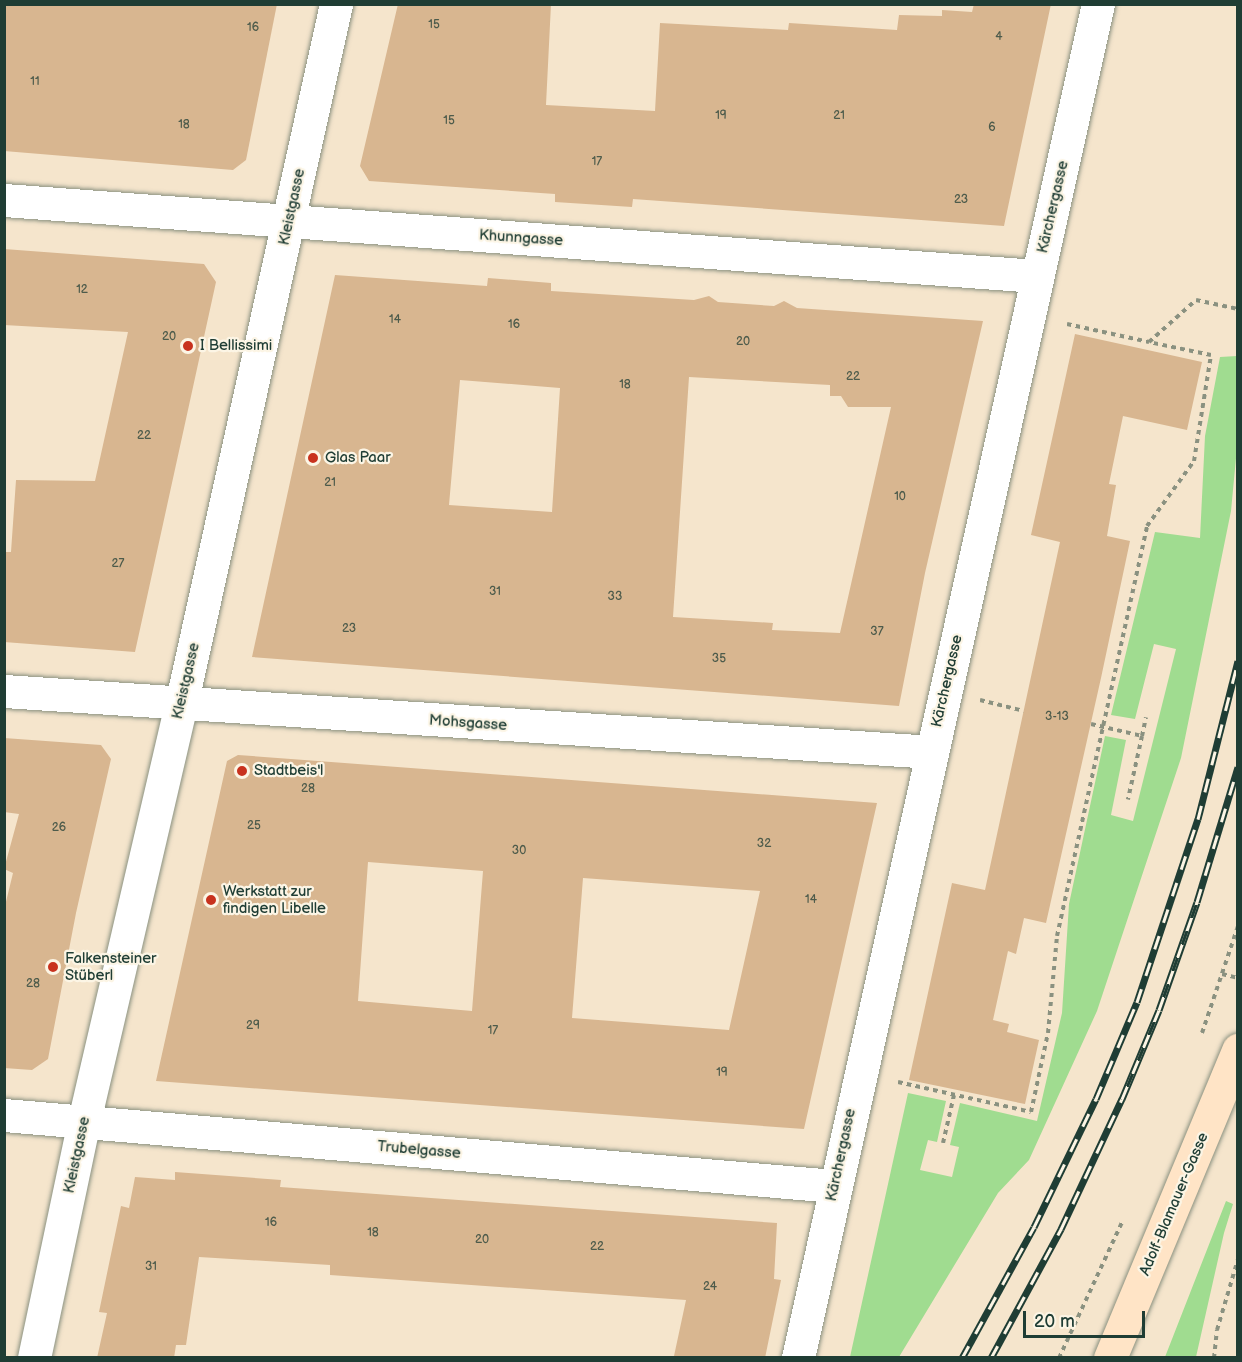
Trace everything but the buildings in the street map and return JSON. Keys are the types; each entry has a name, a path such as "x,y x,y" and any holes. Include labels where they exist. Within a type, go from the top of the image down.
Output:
{"street":[{"name":"Kleistgasse","path":"34,1358 84,1121 181,705 336,4"},
{"name":"Kärchergasse","path":"798,1358 834,1186 1098,4"},
{"name":"Khunngasse","path":"4,200 1037,276"},
{"name":"Mohsgasse","path":"4,691 181,705 931,752"},
{"name":"Adolf-Blamauer-Gasse","path":"1110,1358 1238,1050"},
{"name":"Trubelgasse","path":"4,1115 834,1186"}],"path":[{"path":"1149,342 1196,300 1238,309"},
{"path":"859,1074 1031,1112 1048,1033 1057,936 1147,526 1194,461 1211,355 1028,315"},
{"path":"1128,799 1146,717"},
{"path":"1091,724 1142,736"},
{"path":"1200,1038 1238,926"},
{"path":"1222,974 1238,978"},
{"path":"943,1143 954,1095"},
{"path":"1059,1358 1126,1213"},
{"path":"1214,1358 1217,1330 1238,1259"}],"green space":[{"path":"1237,356 1238,437 1231,511 1181,758 1097,1011 1029,1160 998,1193 899,1357 850,1357 908,1093 946,1101 937,1142 928,1140 920,1170 952,1177 959,1147 950,1145 960,1103 1037,1121 1062,1013 1069,904 1105,736 1126,740 1111,815 1133,821 1176,649 1154,644 1135,719 1111,715 1155,532 1200,538 1205,436 1220,357"},
{"path":"1226,1201 1233,1204 1224,1233 1196,1357 1165,1357"}],"railway":[{"path":"962,1358 1034,1227 1096,1099 1137,1002 1198,819 1238,661"},
{"path":"991,1358 1061,1229 1122,1099 1159,1010 1197,902 1238,767"}],"place":[{"name":"I Bellissimi","path":"188,346"},
{"name":"Glas Paar","path":"313,458"},
{"name":"Stadtbeis'l","path":"242,771"},
{"name":"Werkstatt zur findigen Libelle","path":"211,900"},
{"name":"Falkensteiner Stüberl","path":"53,967"}]}
